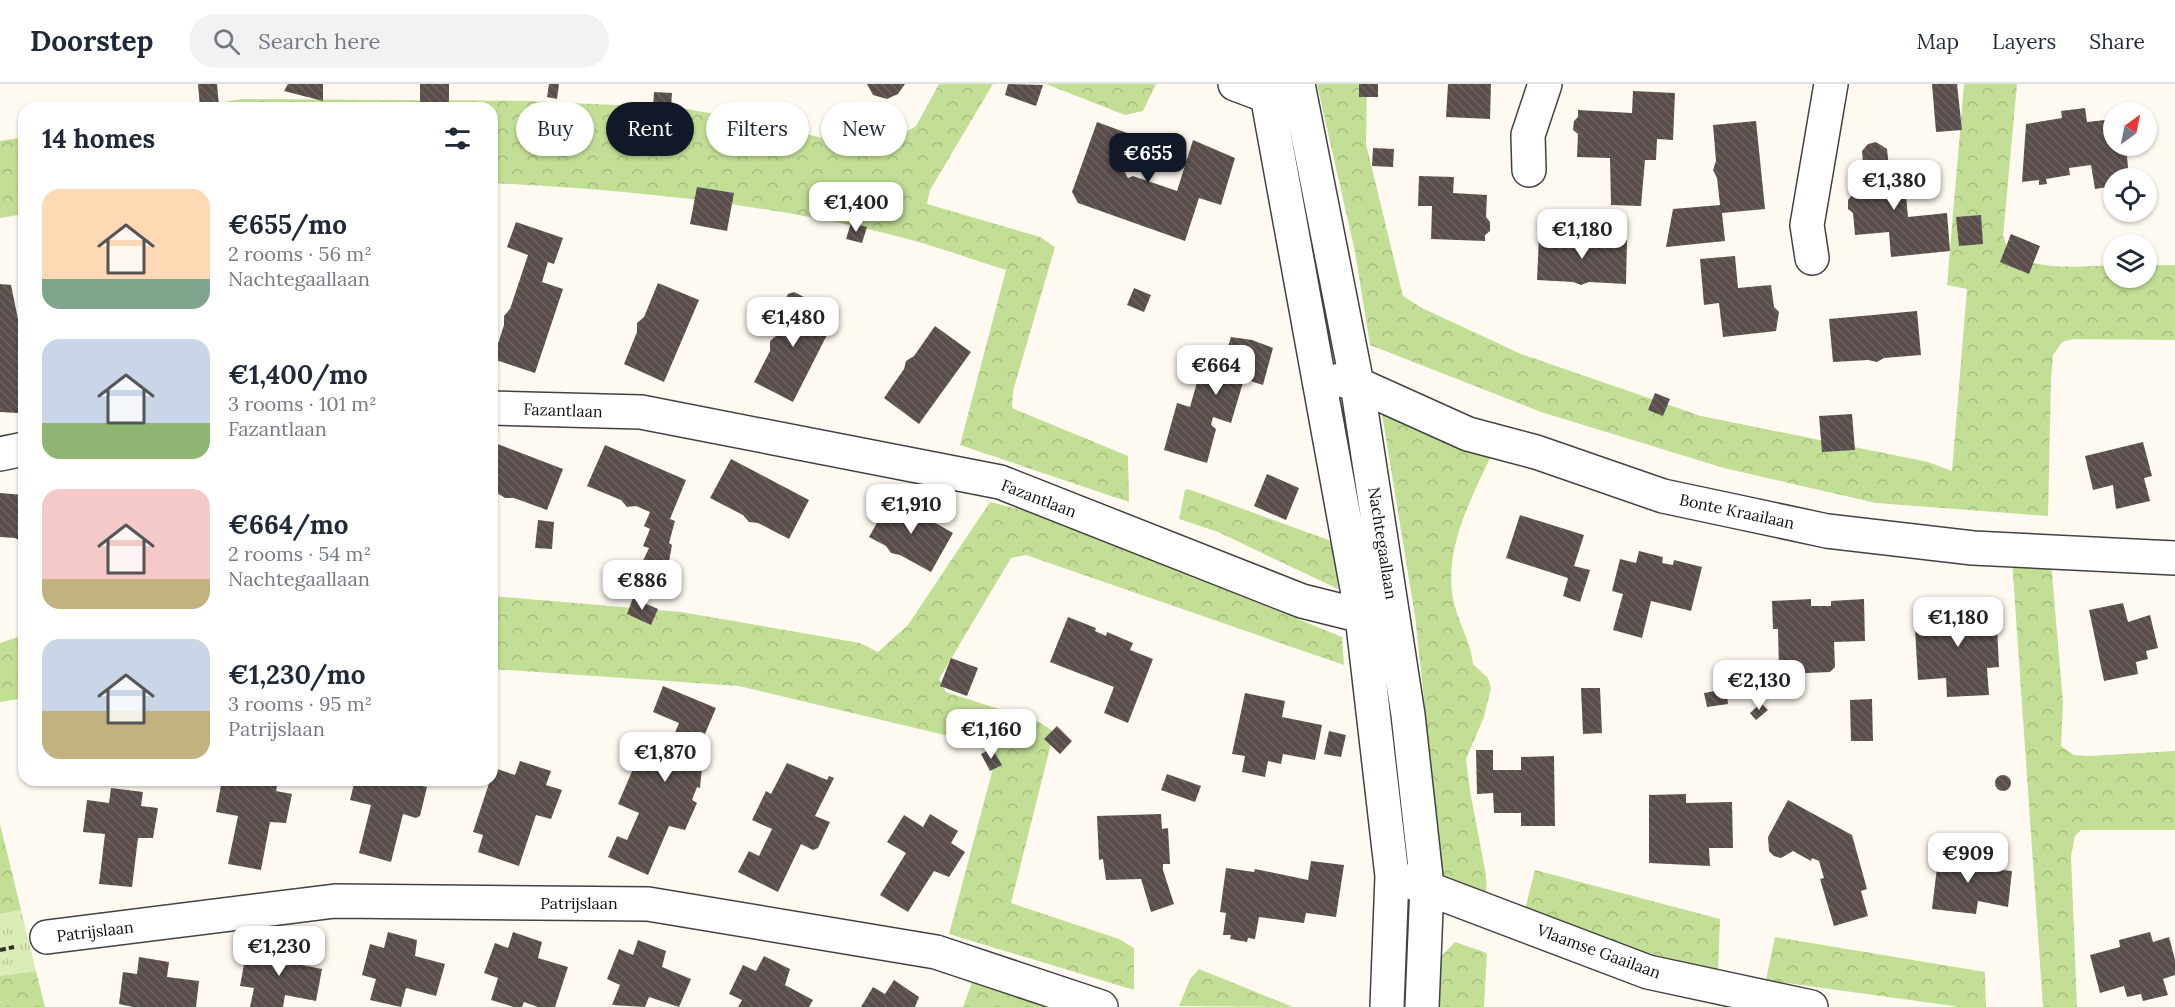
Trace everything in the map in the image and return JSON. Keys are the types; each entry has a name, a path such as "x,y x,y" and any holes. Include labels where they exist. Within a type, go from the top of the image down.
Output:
{"street":[{"path":"1235,84 1281,87"},
{"path":"1529,170 1528,135 1545,84"},
{"path":"1812,258 1807,225 1831,84"},
{"name":"Nachtegaallaan","path":"1281,87 1318,376 1362,616 1392,876 1387,1007"},
{"name":"Nachtegaallaan","path":"1281,87 1357,384 1394,613 1427,886 1422,1007"},
{"name":"Bonte Kraailaan","path":"1318,376 1357,384 1468,434 1536,452 1664,496 1732,511 1827,531 1973,548 2175,558"},
{"name":"Fazantlaan","path":"498,408 641,412 999,482 1302,601 1362,616 1394,613"},
{"path":"0,454 18,450"},
{"name":"Vlaamse Gaailaan","path":"1392,876 1427,886 1648,972 1811,1007"},
{"name":"Patrijslaan","path":"47,937 335,901 648,904 936,952 1101,1007"}],"green space":[{"path":"939,84 993,84 930,190 927,204 1040,237 1055,247 1013,391 1012,408 1128,456 1129,502 960,445 1006,270 903,238 790,214 691,199 592,189 498,183 498,102 225,102 242,99 550,102 516,102 516,156 594,156 594,104 606,105 606,156 694,156 694,110 706,112 706,156 809,156 809,135 821,138 821,156 907,156 907,131 916,126"},
{"path":"1046,84 1156,84 1143,111 1125,115"},
{"path":"1317,84 1367,84 1366,144 1403,296 1422,308 1521,354 1701,416 1928,462 1952,471 1967,289 1947,285 1964,84 2017,84 2003,236 2008,249 2017,257 2043,265 2103,266 2103,288 2157,288 2157,265 2175,265 2175,340 2073,339 2062,342 2053,355 2051,379 2048,516 1876,503 1724,468 1541,412 1370,345 1355,252"},
{"path":"18,138 18,215 0,218 0,141"},
{"path":"1381,408 1492,454 1468,507 1455,545 1451,584 1454,603 1473,664 1488,678 1491,688 1484,717 1466,759 1486,875 1487,903 1467,895 1440,874 1438,828 1415,616"},
{"path":"1188,489 1334,542 1338,589 1218,532 1179,519 1185,490"},
{"path":"990,502 1038,514 1342,637 1344,665 1026,555 1011,558 939,679 946,692 1039,722 1054,732 1011,903 1119,939 1134,948 1134,990 949,934 993,768 991,746 739,686 498,669 498,597 681,612 860,643 878,652 908,625"},
{"path":"2012,560 2051,562 2063,703 2061,746 2074,755 2090,756 2175,751 2175,830 2081,830 2075,836 2071,856 2077,1007 2043,1007"},
{"path":"18,637 18,699 0,702 0,643"},
{"path":"0,824 21,910 0,914"},
{"path":"1535,870 1720,919 1718,971 1631,949 1523,917"},
{"path":"21,910 36,971 0,976 0,914"},
{"path":"1775,937 1985,972 1986,1007 1960,1007 1766,980"},
{"path":"1455,942 1487,953 1484,1007 1434,1007 1437,961"},
{"path":"1199,969 1293,1007 1179,1006 1190,979"},
{"path":"36,971 45,1007 0,1007 0,976"},
{"path":"973,980 1068,1007 963,1007"}],"building":[{"path":"198,84 217,84 219,102 200,102"},
{"path":"288,84 323,84 323,101 284,91"},
{"path":"420,84 449,84 449,102 420,102"},
{"path":"549,84 559,84 557,99 547,97"},
{"path":"867,84 905,84 898,94 887,99 873,95"},
{"path":"1008,84 1043,85 1036,106 1005,95"},
{"path":"1359,84 1378,84 1378,97 1359,97"},
{"path":"1448,84 1491,84 1490,119 1446,117"},
{"path":"1932,84 1957,84 1962,130 1936,132"},
{"path":"1633,91 1675,93 1673,140 1657,139 1656,160 1645,160 1641,206 1611,205 1610,158 1577,157 1578,134 1573,130 1574,121 1578,117 1578,110 1632,113"},
{"path":"654,92 672,93 671,102 653,102"},
{"path":"2085,108 2087,122 2103,120 2103,156 2127,156 2128,168 2103,168 2103,188 2095,189 2091,165 2069,168 2070,175 2046,179 2047,184 2039,185 2039,180 2022,182 2026,124 2062,118 2061,111"},
{"path":"1756,121 1765,209 1722,213 1725,241 1666,247 1673,209 1720,205 1717,178 1713,170 1716,161 1713,125"},
{"path":"1097,122 1138,137 1128,167 1123,169 1128,178 1133,176 1177,191 1193,140 1235,158 1221,205 1199,198 1185,241 1078,203 1072,192"},
{"path":"1876,142 1887,149 1891,185 1905,184 1908,217 1947,213 1950,251 1891,257 1889,232 1855,235 1853,213 1848,209 1848,200 1852,195 1851,189 1865,188 1862,151 1868,144"},
{"path":"1373,148 1394,149 1393,167 1372,166"},
{"path":"1419,176 1454,177 1453,193 1487,195 1486,217 1490,222 1490,231 1485,235 1485,241 1431,239 1432,206 1418,206"},
{"path":"697,187 734,193 727,231 690,224"},
{"path":"1981,215 1983,244 1959,246 1956,217"},
{"path":"516,222 563,238 554,264 548,262 542,282 563,289 535,373 498,361 498,344 504,325 504,316 510,309 528,255 507,247"},
{"path":"851,223 867,227 862,243 846,239"},
{"path":"2011,234 2040,246 2029,274 2000,262"},
{"path":"1539,236 1627,240 1626,284 1589,282 1581,285 1573,282 1537,280"},
{"path":"1735,256 1738,288 1771,285 1774,307 1779,312 1776,331 1723,337 1719,303 1704,305 1700,259"},
{"path":"658,283 699,300 664,382 624,364 637,332 637,323 644,317"},
{"path":"0,284 11,285 18,319 18,413 0,412"},
{"path":"1134,288 1151,295 1144,312 1127,305"},
{"path":"794,292 814,302 809,311 833,323 793,402 754,382 770,351 770,341 777,335 786,319 777,314 788,294"},
{"path":"1917,311 1921,355 1884,358 1877,362 1868,360 1833,362 1829,319"},
{"path":"935,326 971,352 919,424 884,398 904,369 906,361 914,356"},
{"path":"1231,337 1252,340 1273,348 1263,385 1244,379 1231,423 1213,417 1211,425 1216,429 1207,463 1164,450 1177,403 1190,407 1207,347 1226,353"},
{"path":"1655,393 1670,399 1663,416 1648,410"},
{"path":"1852,414 1855,450 1822,452 1819,416"},
{"path":"2143,442 2152,476 2144,478 2150,501 2116,509 2113,485 2093,490 2085,456"},
{"path":"498,444 563,469 547,510 514,498 505,498 498,494"},
{"path":"605,445 686,480 670,519 675,521 669,543 672,545 666,578 640,567 649,548 643,546 650,529 644,526 650,512 636,506 627,507 621,500 587,486"},
{"path":"731,459 809,500 789,539 758,523 749,522 743,515 710,498"},
{"path":"1267,474 1299,488 1286,520 1254,506"},
{"path":"0,493 18,494 18,540 0,537"},
{"path":"891,498 953,533 931,572 900,555 891,553 886,546 869,537"},
{"path":"1520,515 1584,535 1574,566 1590,570 1580,602 1563,596 1568,578 1506,558"},
{"path":"538,520 554,522 552,549 535,548"},
{"path":"1639,551 1663,557 1662,563 1673,565 1674,560 1702,567 1691,611 1651,601 1642,638 1613,630 1623,594 1612,591 1620,559 1636,563"},
{"path":"633,598 658,609 651,625 627,614"},
{"path":"1811,599 1811,606 1831,606 1831,601 1864,599 1865,641 1834,642 1835,667 1830,672 1784,674 1779,669 1778,629 1773,629 1772,601"},
{"path":"2123,603 2128,622 2150,615 2158,648 2146,651 2148,659 2136,662 2138,674 2104,681 2089,610"},
{"path":"1996,607 1999,667 1987,668 1989,695 1947,697 1946,678 1918,680 1914,612"},
{"path":"1068,617 1096,628 1095,631 1106,636 1107,632 1133,643 1130,650 1153,659 1128,723 1104,713 1114,687 1050,662"},
{"path":"951,658 978,668 967,696 940,686"},
{"path":"663,686 716,708 705,734 700,788 697,787 692,800 697,803 685,830 669,826 648,875 608,857 617,836 627,840 639,813 618,804 636,762 659,771 679,723 653,712"},
{"path":"1581,688 1600,688 1602,733 1583,734"},
{"path":"1726,689 1728,704 1707,707 1704,693"},
{"path":"1245,693 1285,701 1282,717 1322,725 1315,760 1283,754 1281,764 1268,761 1265,777 1242,772 1245,756 1232,754"},
{"path":"1872,699 1873,741 1851,741 1850,700"},
{"path":"1761,703 1768,710 1756,720 1750,713"},
{"path":"1057,726 1072,741 1060,754 1044,739"},
{"path":"1329,731 1346,735 1341,757 1324,754"},
{"path":"992,748 1002,765 990,771 981,754"},
{"path":"1476,750 1493,750 1493,770 1521,770 1521,757 1554,756 1555,826 1521,826 1521,813 1494,813 1493,793 1477,794"},
{"path":"520,761 551,771 546,785 562,790 551,819 536,815 519,866 478,852 483,835 473,832 488,786 498,786 498,769 515,775"},
{"path":"787,763 827,780 829,776 834,778 815,816 830,822 818,848 813,850 801,844 778,892 738,872 749,851 759,856 772,829 752,820 766,791 771,794"},
{"path":"1167,774 1201,786 1195,802 1161,790"},
{"path":"2003,775 2009,777 2011,783 2009,789 2003,791 1997,789 1995,783 1997,777"},
{"path":"221,786 277,786 276,791 292,794 286,823 270,822 261,870 228,864 238,816 216,812"},
{"path":"354,786 427,787 420,816 416,818 403,814 391,862 359,853 371,805 350,800"},
{"path":"111,788 143,792 141,806 158,808 153,838 138,838 132,887 99,884 105,834 83,832 87,800 109,803"},
{"path":"1686,794 1686,803 1732,802 1733,848 1709,848 1710,866 1649,863 1649,795"},
{"path":"1788,800 1852,835 1867,889 1861,891 1868,916 1834,926 1820,879 1824,878 1819,861 1812,858 1811,861 1793,851 1781,858 1769,851 1768,837"},
{"path":"930,814 958,831 951,843 965,852 949,877 934,871 908,912 880,895 906,853 887,842 904,815 923,827"},
{"path":"1161,814 1162,829 1168,828 1170,864 1163,864 1163,870 1174,904 1151,912 1141,879 1106,880 1103,859 1099,860 1097,816"},
{"path":"1939,851 1982,856 1981,868 2012,871 2008,907 1978,901 1976,914 1932,909"},
{"path":"1311,861 1344,865 1336,917 1306,913 1304,923 1259,917 1255,939 1248,938 1247,942 1230,939 1231,935 1223,935 1226,913 1220,912 1226,868 1254,872 1255,869 1308,880"},
{"path":"388,932 417,940 415,956 445,964 436,996 406,988 401,1007 370,1000 376,979 362,975 370,944 384,948"},
{"path":"513,932 542,942 538,958 568,967 555,1007 538,1007 524,1002 522,1007 514,1007 491,1000 498,978 484,973 495,943 508,948"},
{"path":"2150,932 2153,942 2169,937 2175,960 2175,975 2163,979 2168,995 2143,1001 2141,994 2127,997 2124,986 2100,993 2090,955 2120,947 2119,940"},
{"path":"638,940 666,951 662,967 691,979 679,1007 649,997 645,1007 612,1005 620,985 607,979 619,949 633,955"},
{"path":"263,941 294,947 292,963 322,969 316,1001 285,995 283,1007 250,1007 254,988 240,986 246,954 260,957"},
{"path":"764,956 790,969 785,985 813,1000 809,1007 738,1007 742,1000 729,994 743,965 756,971"},
{"path":"139,957 169,962 167,977 199,981 196,1007 133,1007 119,1004 123,972 137,974"},
{"path":"894,980 919,997 915,1007 861,1007 873,987 885,994"}]}
